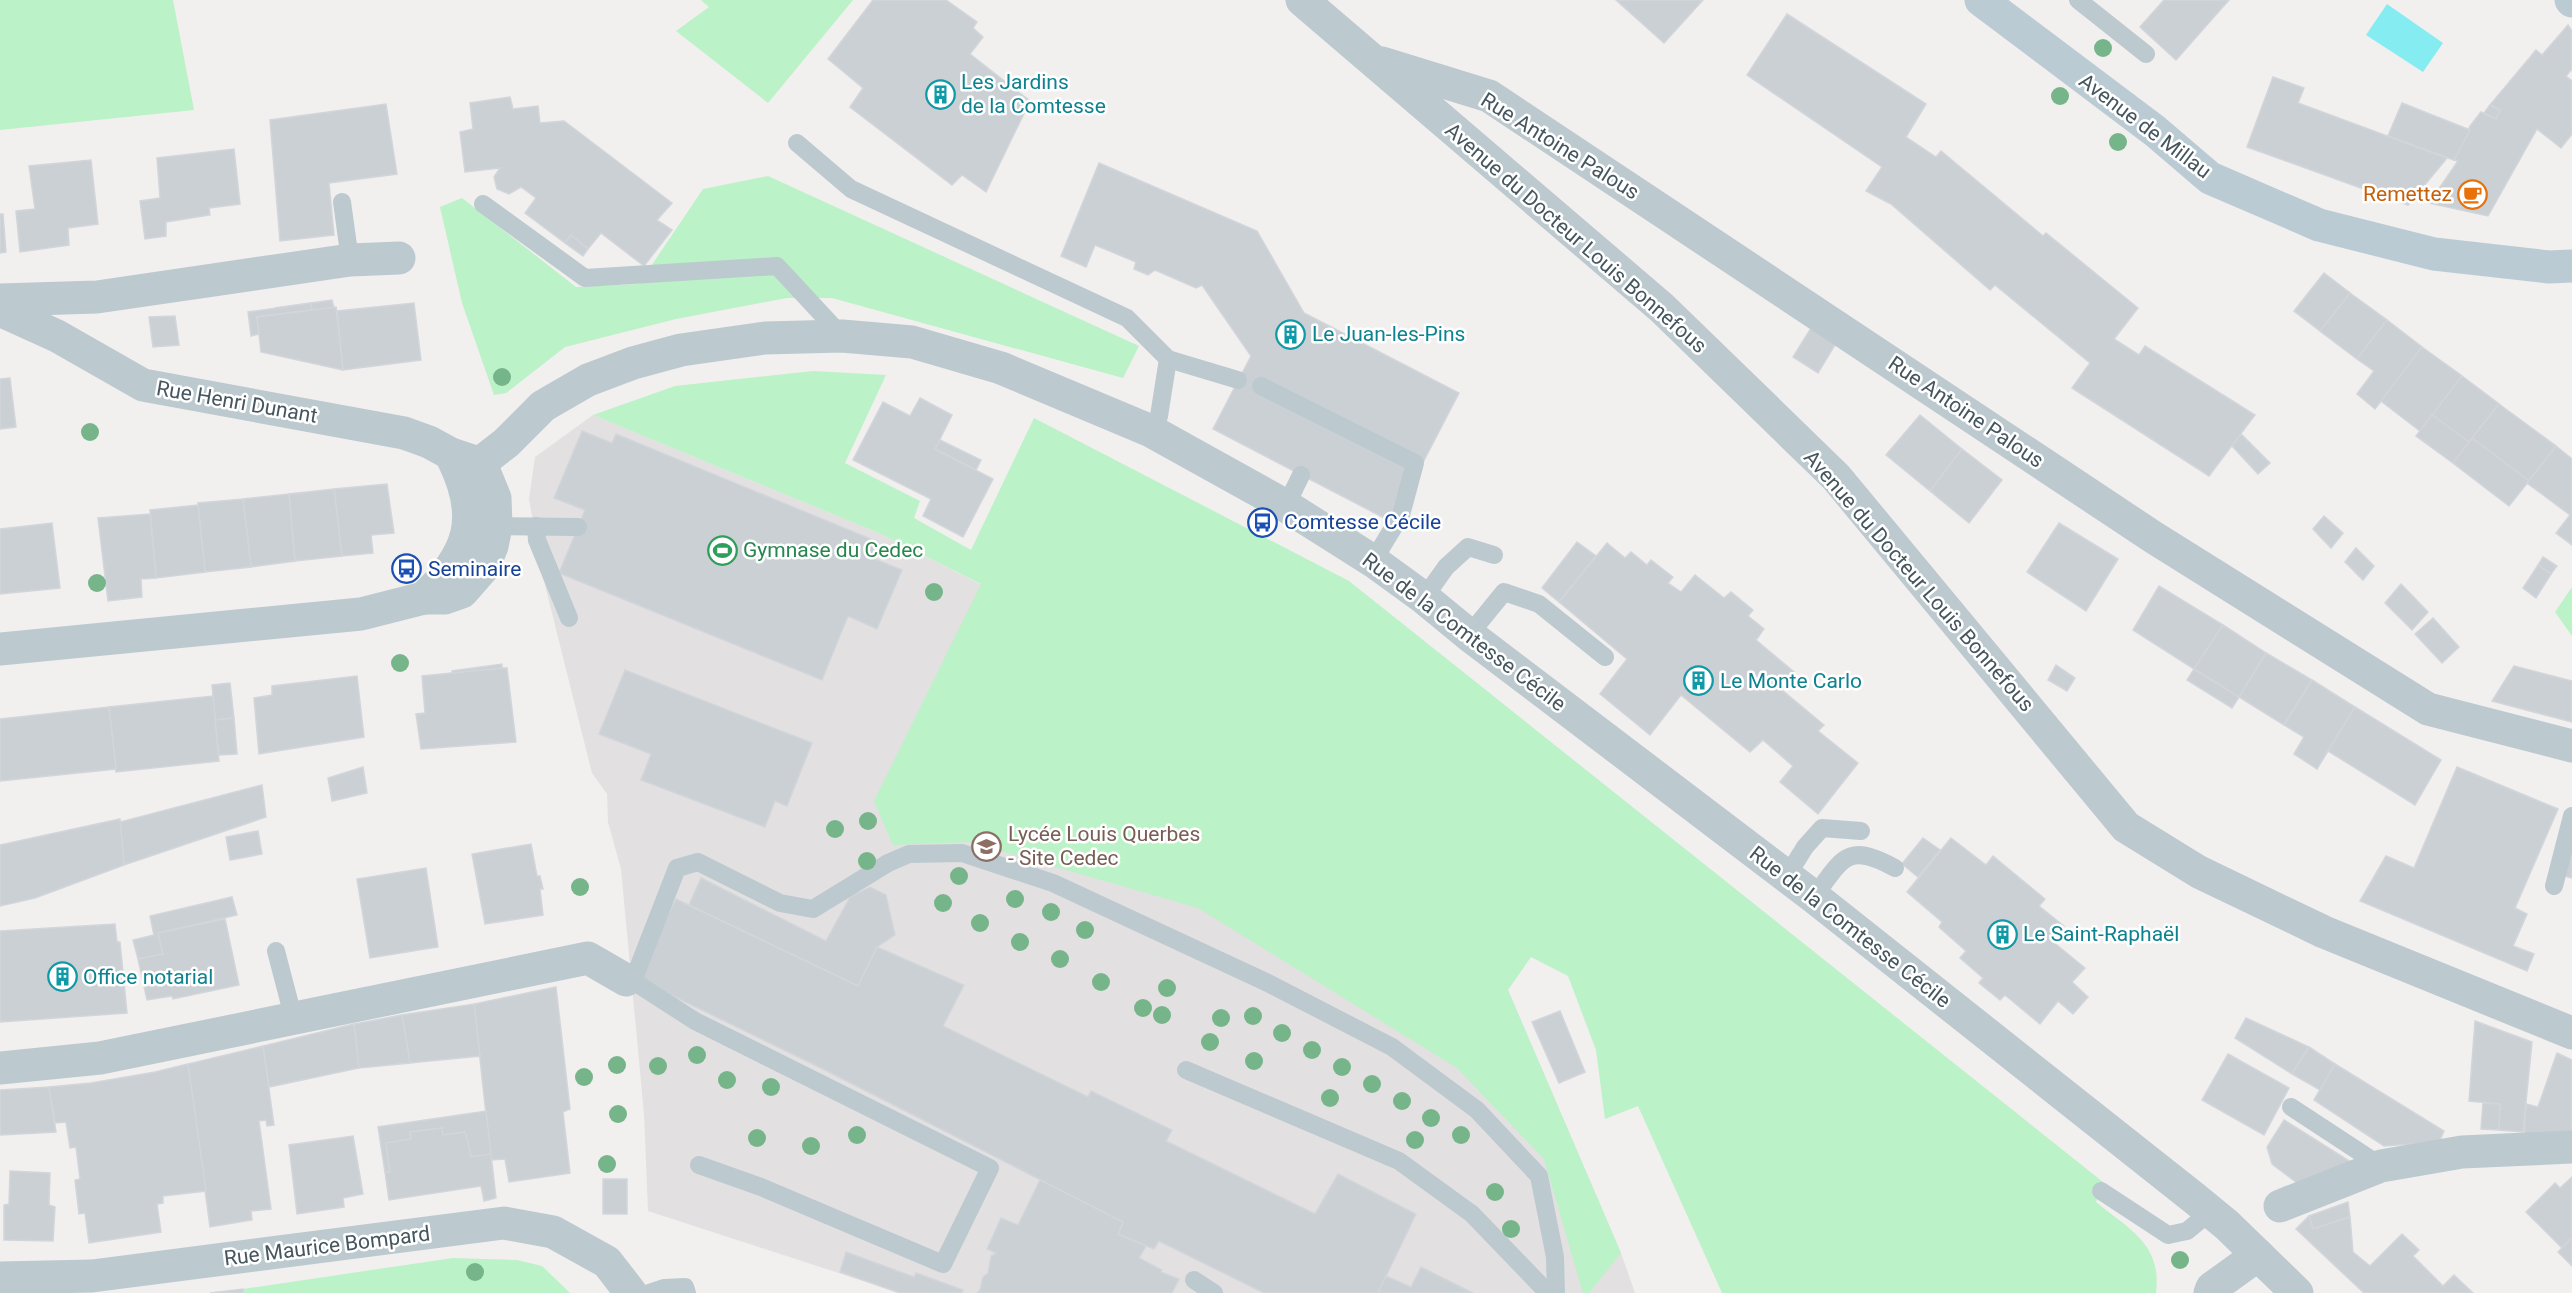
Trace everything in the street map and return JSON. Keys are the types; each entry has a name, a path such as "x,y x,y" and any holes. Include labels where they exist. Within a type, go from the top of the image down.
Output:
{"main road":[{"name":"Avenue de Millau","path":"1993,4 2155,131 2210,178 2319,225 2434,254 2549,267 2572,266"}],"street":[{"name":"Avenue du Docteur Louis Bonnefous","path":"1302,0 1662,308 1836,477 2126,827 2199,872 2324,932 2572,1033"},
{"name":"Rue Antoine Palous","path":"1369,59 1489,96 2153,537 2428,710 2572,746"},
{"path":"0,300 97,297 350,260 399,258"},
{"name":"Rue Henri Dunant","path":"0,310 57,336 142,385 404,434 429,442 464,465"},
{"name":"Rue de la Comtesse Cécile","path":"464,465 543,406 588,380 633,363 681,350 765,338 842,336 912,342 1001,368 1150,431 1286,506 1373,561 1424,598 1469,635 1814,897 2210,1212 2297,1293"},
{"path":"0,649 361,614 424,598 445,578 461,552 483,526 495,498 464,465"},
{"path":"0,1068 100,1058 588,958 629,980"},
{"path":"2280,1206 2381,1166 2462,1152 2572,1148"},
{"name":"Rue Maurice Bompard","path":"0,1278 92,1276 504,1223 553,1232 607,1262 631,1293"},
{"path":"2210,1293 2212,1288 2258,1255"}],"lane":[{"path":"2078,0 2146,54"},
{"path":"797,144 851,189 1126,318 1168,359 1238,380"},
{"path":"342,202 350,260"},
{"path":"483,204 585,278 777,266 842,336"},
{"path":"1150,431 1159,416 1168,359"},
{"path":"1261,386 1415,463 1401,515 1373,561"},
{"path":"1286,506 1301,475"},
{"path":"483,526 578,527"},
{"path":"536,526 537,540 569,618"},
{"path":"1424,598 1446,567 1468,547 1494,555"},
{"path":"1469,635 1504,592 1539,604 1605,657"},
{"path":"2553,886 2572,816"},
{"path":"1787,876 1805,848 1822,828 1861,831"},
{"path":"699,1165 761,1187 943,1264 990,1168 695,1021 629,980 677,868 698,862 780,903 813,909 888,863 909,854 962,853 1053,883 1268,983 1392,1047 1477,1110 1539,1176 1555,1257 1556,1293"},
{"path":"1814,897 1842,859 1858,854 1877,858 1895,868"},
{"path":"276,951 294,1020"},
{"path":"1186,1070 1399,1161 1472,1214 1548,1293"},
{"path":"2291,1107 2381,1166"},
{"path":"2102,1191 2168,1235 2187,1232 2210,1212"},
{"path":"1194,1280 1214,1293"},
{"path":"650,1293 664,1288 686,1287 687,1293"}],"shaded area":[{"name":"Lycée Louis Querbes - Site Cedec","path":"593,415 881,534 982,585 1508,990 1621,1253 1635,1293 900,1293 648,1211 644,1114 621,869 608,822 607,794 592,773 542,573 529,499 535,457"}],"green space":[{"path":"0,0 173,0 194,110 0,130"},
{"path":"701,0 853,0 768,103 676,31 709,7"},
{"path":"768,176 1139,346 1123,378 832,298 787,298 676,319 565,347 506,393 494,395 462,303 440,207 462,198 576,287 639,284 703,189"},
{"path":"813,371 886,375 845,463 920,501 914,518 971,550 1034,418 1349,581 2103,1182 2096,1202 2132,1230 2149,1250 2157,1276 2156,1293 1722,1293 1638,1106 1605,1119 1596,1050 1568,976 1531,957 1508,990 1621,1253 1589,1293 1583,1293 1544,1159 1457,1068 1198,908 969,842 893,845 874,801 981,584 881,534 593,415 675,386"},
{"path":"2572,587 2572,636 2555,612"},
{"path":"453,1258 517,1260 542,1266 570,1293 243,1293 243,1289"}],"water":[{"path":"2387,4 2443,43 2423,72 2366,35"}],"building":[{"name":"Les Jardins de la Comtesse","path":"873,0 946,0 977,22 973,28 983,37 970,54 1030,101 986,192 962,175 952,185 850,107 863,88 828,59"},
{"path":"1616,0 1703,0 1664,43"},
{"path":"2164,0 2229,0 2176,60 2140,27"},
{"path":"1787,14 1926,104 1906,137 1936,157 1941,151 2043,236 2046,233 2138,308 2114,339 2139,355 2145,346 2255,415 2209,476 2072,388 2090,363 1995,285 1990,290 1891,204 1866,191 1882,167 1747,75"},
{"path":"2568,25 2572,31 2572,69 2566,76 2572,81 2572,134 2561,148 2537,129 2488,216 2429,203 2458,161 2454,160 2470,126 2481,112 2496,119 2500,110 2490,105 2536,50 2542,55"},
{"path":"2273,77 2304,88 2298,103 2447,158 2408,205 2247,147"},
{"path":"510,97 513,109 538,106 540,123 564,121 672,203 657,220 672,230 644,266 601,233 588,249 571,235 565,243 525,213 536,198 521,187 509,194 497,189 494,177 500,168 465,172 460,132 473,129 470,103"},
{"path":"2402,103 2470,130 2454,160 2388,136"},
{"path":"386,104 397,174 329,183 334,235 280,241 270,120"},
{"path":"2490,105 2500,110 2496,119 2484,113"},
{"path":"234,149 240,204 209,208 210,215 166,222 166,236 145,239 140,201 160,198 157,158"},
{"path":"91,160 98,224 68,228 69,245 20,252 16,211 35,209 29,166"},
{"name":"Le Juan-les-Pins","path":"1099,163 1257,231 1304,313 1459,393 1392,522 1213,429 1251,356 1202,285 1196,288 1155,270 1148,275 1134,269 1136,262 1095,245 1086,267 1061,256"},
{"path":"0,214 3,214 6,252 0,253"},
{"path":"571,235 588,249 583,256 565,243"},
{"path":"2324,273 2350,293 2320,331 2294,311"},
{"path":"2350,293 2387,320 2357,359 2320,331"},
{"path":"332,300 334,308 276,315 275,308"},
{"path":"311,303 312,310 257,317 259,334 251,336 248,312"},
{"path":"414,303 421,360 343,370 337,311"},
{"path":"336,307 343,370 261,352 257,317"},
{"path":"175,316 179,345 153,347 149,317"},
{"path":"2387,320 2422,347 2375,409 2357,394 2374,371 2357,359"},
{"path":"1811,328 1835,345 1818,373 1793,357"},
{"path":"2422,347 2462,376 2420,431 2381,401"},
{"path":"2462,376 2499,404 2469,442 2432,415"},
{"path":"10,378 16,427 0,429 0,379"},
{"path":"920,398 952,415 935,449 993,479 963,537 923,516 931,499 853,460 883,402 910,416"},
{"path":"2499,404 2556,446 2529,481 2472,438"},
{"path":"1920,415 1962,449 1930,491 1886,455"},
{"path":"2432,415 2469,442 2453,463 2416,436"},
{"name":"Gymnase du Cedec","path":"582,431 612,443 616,434 878,542 872,558 902,570 877,629 848,616 822,680 559,573 585,510 554,498"},
{"path":"2241,434 2270,463 2258,474 2232,446"},
{"path":"2472,438 2529,481 2509,506 2453,463"},
{"path":"940,440 981,460 976,470 935,449"},
{"path":"2556,446 2572,459 2572,545 2556,533 2570,515 2527,483"},
{"path":"1962,449 2002,480 1969,523 1930,491"},
{"path":"387,484 394,533 371,535 373,553 342,556 334,489"},
{"path":"334,489 342,556 295,561 289,494"},
{"path":"289,494 295,561 251,567 243,499"},
{"path":"243,499 251,567 205,572 198,503"},
{"path":"198,505 205,572 156,578 150,510"},
{"path":"150,514 156,578 141,579 142,597 108,601 98,518"},
{"path":"2324,516 2343,533 2331,548 2313,529"},
{"path":"52,523 60,588 0,594 0,529"},
{"path":"2059,523 2118,559 2086,611 2027,572"},
{"path":"1577,542 1596,556 1559,602 1542,588"},
{"name":"Le Monte Carlo","path":"1607,543 1625,558 1631,552 1647,565 1651,560 1673,577 1668,583 1681,592 1695,575 1724,598 1731,592 1753,610 1748,616 1764,629 1756,640 1794,672 1782,690 1824,725 1818,731 1858,763 1818,814 1780,782 1793,766 1763,740 1750,752 1681,695 1650,735 1600,694 1627,659 1559,602"},
{"path":"2356,548 2374,566 2363,580 2345,562"},
{"path":"2543,557 2557,566 2551,574 2538,565"},
{"path":"2538,565 2551,574 2536,598 2523,588"},
{"path":"2401,584 2428,612 2412,630 2385,603"},
{"path":"2159,586 2223,625 2194,669 2133,630"},
{"path":"2433,618 2459,647 2442,663 2415,634"},
{"path":"2223,625 2266,653 2239,697 2194,669"},
{"path":"2266,653 2312,680 2284,725 2239,697"},
{"path":"502,664 502,673 453,676 452,671"},
{"path":"2056,665 2075,678 2067,691 2048,680"},
{"path":"2514,666 2572,681 2572,722 2492,701"},
{"path":"507,668 516,742 421,749 416,714 425,713 422,676"},
{"path":"2194,669 2239,697 2232,708 2187,680"},
{"path":"625,670 812,743 787,806 775,801 765,827 641,780 651,754 599,734"},
{"path":"357,676 364,737 259,754 254,698 272,695 272,686"},
{"path":"2312,680 2355,707 2317,769 2294,754 2304,737 2284,725"},
{"path":"230,683 234,718 215,720 212,685"},
{"path":"213,696 219,761 116,772 109,707"},
{"path":"109,707 116,769 0,781 0,719"},
{"path":"2355,707 2441,760 2415,805 2328,751"},
{"path":"234,718 237,754 219,755 215,720"},
{"path":"363,767 367,793 332,801 328,778"},
{"path":"2457,767 2558,809 2515,908 2527,914 2513,946 2534,954 2527,971 2360,901 2386,856 2414,868"},
{"path":"262,785 266,817 124,865 120,822"},
{"path":"120,819 124,865 35,898 0,906 0,845"},
{"path":"258,831 262,854 230,860 226,837"},
{"path":"1923,838 1940,850 1918,877 1902,864"},
{"name":"Le Saint-Raphaël","path":"1951,838 1986,865 1993,856 2045,899 2039,906 2064,926 2052,941 2085,968 2072,982 2088,997 2073,1014 2058,1001 2040,1024 2005,995 2000,1000 1979,983 1983,978 1960,958 1966,951 1939,927 1942,922 1907,892"},
{"path":"531,844 537,876 540,876 543,889 540,889 543,915 485,924 472,854"},
{"path":"2572,845 2572,878 2564,876"},
{"path":"426,868 438,947 370,958 357,879"},
{"path":"701,878 826,941 850,897 870,887 886,895 895,935 877,947 858,986 689,905"},
{"path":"232,897 237,915 158,933 163,954 138,959 133,940 154,935 150,916"},
{"path":"676,899 858,986 877,947 964,985 943,1026 1088,1097 1091,1091 1172,1130 1166,1141 1315,1214 1338,1174 1416,1214 1378,1293 1264,1293 1159,1241 1154,1249 1118,1234 1123,1222 821,1068 636,978"},
{"path":"225,919 239,985 173,999 172,996 147,1000 138,959 163,954 158,933"},
{"name":"Office notarial","path":"115,924 117,942 120,942 127,1013 0,1022 0,931"},
{"path":"556,987 570,1109 563,1112 570,1173 509,1182 505,1159 491,1160 474,1004"},
{"path":"474,1004 480,1056 410,1063 402,1015"},
{"path":"1560,1011 1585,1072 1559,1083 1532,1022"},
{"path":"402,1015 410,1063 359,1068 354,1024"},
{"path":"2246,1018 2309,1047 2292,1074 2235,1038"},
{"path":"2475,1021 2532,1042 2523,1132 2499,1130 2500,1104 2469,1101"},
{"path":"354,1024 359,1068 269,1087 263,1046"},
{"path":"263,1046 274,1125 267,1126 266,1120 259,1121 271,1209 251,1211 252,1220 210,1227 188,1064"},
{"path":"2309,1047 2335,1064 2320,1090 2292,1074"},
{"path":"2557,1053 2572,1060 2572,1135 2524,1138 2526,1104 2538,1107"},
{"path":"2228,1054 2289,1088 2264,1135 2202,1100"},
{"path":"188,1064 206,1191 163,1196 163,1203 157,1204 161,1232 89,1243 85,1213 79,1214 75,1180 80,1179 76,1147 70,1148 66,1122 55,1123 49,1087 91,1083"},
{"path":"2335,1064 2444,1131 2439,1142 2384,1146 2314,1100"},
{"path":"49,1087 56,1132 0,1135 0,1090"},
{"path":"2483,1103 2500,1104 2499,1130 2481,1129"},
{"path":"486,1111 491,1154 471,1157 465,1132 443,1135 442,1128 410,1132 411,1139 386,1143 390,1172 385,1172 378,1127"},
{"path":"2284,1120 2351,1162 2297,1183 2272,1164 2267,1147"},
{"path":"442,1128 443,1135 465,1132 471,1157 491,1154 496,1198 484,1201 481,1186 389,1200 385,1172 390,1172 386,1143 411,1139 410,1132"},
{"path":"353,1136 363,1194 343,1198 344,1207 297,1214 289,1145"},
{"path":"10,1171 50,1173 49,1205 55,1207 53,1241 4,1240 4,1205 9,1204"},
{"path":"2572,1177 2572,1237 2562,1248 2526,1212 2555,1183 2560,1188"},
{"path":"603,1179 627,1179 627,1214 603,1214"},
{"path":"1040,1180 1123,1222 1118,1234 1146,1246 1139,1258 1162,1270 1161,1272 1179,1279 1172,1293 977,1293 983,1277 988,1273 991,1256 996,1253 987,1249 1001,1218 1018,1225"},
{"path":"2348,1202 2350,1217 2313,1229 2309,1216"},
{"path":"2309,1216 2313,1229 2350,1217 2353,1252 2370,1266 2402,1234 2419,1250 2413,1256 2443,1286 2454,1275 2473,1293 2364,1293 2296,1229"},
{"path":"2572,1237 2572,1266 2558,1252"},
{"path":"846,1252 914,1277 916,1273 963,1290 962,1293 900,1293 840,1272"},
{"path":"1421,1267 1473,1293 1378,1293 1386,1276 1411,1287"},
{"path":"243,1289 243,1293 210,1293"}],"place":[{"name":"Les Jardins de la Comtesse","path":"940,94"},
{"name":"Remettez","path":"2473,194"},
{"name":"Le Juan-les-Pins","path":"1291,334"},
{"name":"Comtesse Cécile","path":"1263,522"},
{"name":"Gymnase du Cedec","path":"722,550"},
{"name":"Seminaire","path":"407,569"},
{"name":"Le Monte Carlo","path":"1699,681"},
{"name":"Lycée Louis Querbes - Site Cedec","path":"987,846"},
{"name":"Le Saint-Raphaël","path":"2002,934"},
{"name":"Office notarial","path":"62,977"}]}
